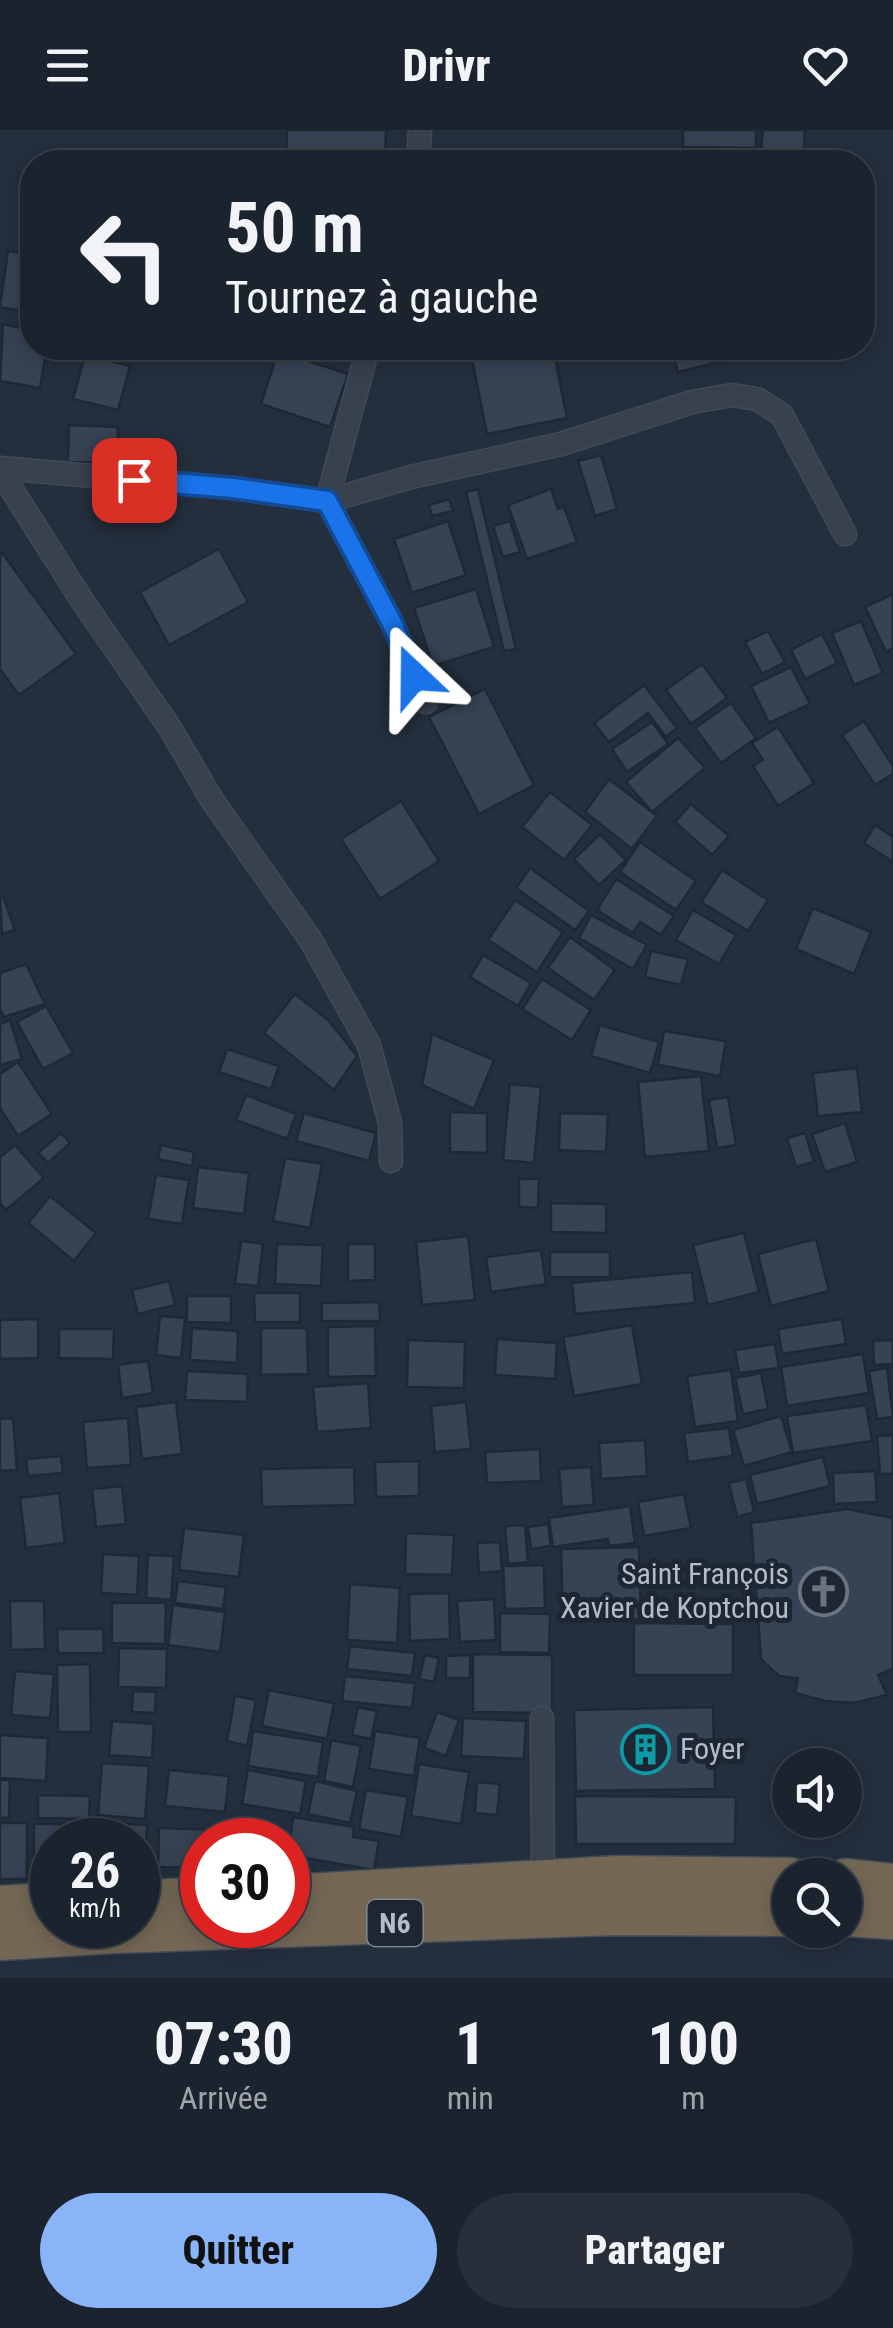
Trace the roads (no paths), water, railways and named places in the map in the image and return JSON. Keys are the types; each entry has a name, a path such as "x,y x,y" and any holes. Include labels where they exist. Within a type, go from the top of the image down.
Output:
{"highway":[{"name":"N6","path":"310,1895 618,1877 772,1897"},
{"path":"862,1882 893,1885"},
{"name":"N6","path":"160,1919 615,1914 772,1897"},
{"path":"0,1906 30,1905"},
{"path":"862,1916 893,1918"},
{"name":"N6","path":"0,1939 30,1934"}],"street":[{"path":"365,360 327,501 392,623 426,702"},
{"path":"0,470 233,488 327,501 411,477 561,444 692,402 732,396 758,398 782,415 845,534"},
{"path":"0,470 212,800 310,940 369,1044 390,1123 391,1161"},
{"path":"542,1718 543,1884"}],"place":[{"name":"Saint François Xavier de Koptchou","path":"824,1591"},
{"name":"Foyer","path":"645,1749"}]}
